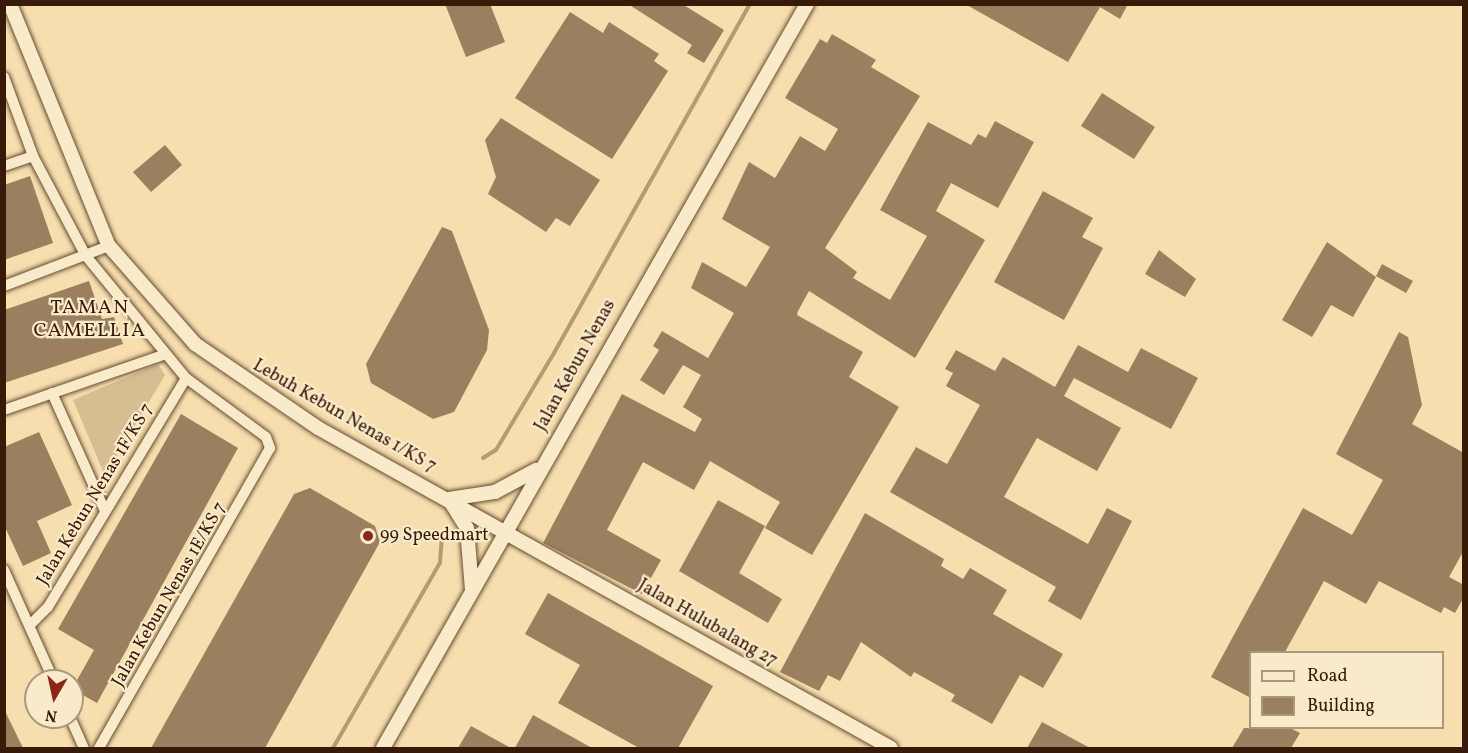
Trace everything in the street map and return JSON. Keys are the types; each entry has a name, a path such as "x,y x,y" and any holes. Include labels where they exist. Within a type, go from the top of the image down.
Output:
{"street":[{"name":"Lebuh Kebun Nenas 1/KS 7","path":"9,4 110,246 176,325 224,366 318,428 506,530"},
{"name":"Jalan Kebun Nenas","path":"383,748 542,464 807,4"},
{"path":"4,77 33,156 86,256 186,378"},
{"path":"4,166 33,156"},
{"path":"4,286 110,246"},
{"path":"4,410 166,354"},
{"name":"Jalan Kebun Nenas 1E/KS 7","path":"99,748 269,458 266,437 186,378"},
{"name":"Jalan Kebun Nenas 1F/KS 7","path":"30,625 48,607 186,378"},
{"path":"52,393 105,511"},
{"path":"472,590 467,528 457,504 495,492 542,464"},
{"name":"Jalan Hulubalang 27","path":"506,530 891,748"},
{"path":"4,570 49,669"},
{"path":"75,729 84,748"}],"shaded area":[{"path":"158,364 165,375 105,476 73,400"}],"building":[{"path":"445,4 490,4 505,42 466,57"},
{"path":"628,4 682,4 724,30 704,63 687,53 692,45"},
{"path":"965,4 1128,4 1120,19 1100,7 1068,62"},
{"path":"570,12 603,33 609,22 659,54 654,61 668,71 612,159 515,98"},
{"path":"832,34 876,60 871,67 920,96 825,248 857,272 853,278 890,300 927,236 880,210 928,122 971,145 978,134 986,138 995,121 1034,142 998,208 951,183 936,211 985,240 915,358 809,291 798,311 797,315 863,352 849,377 899,407 812,555 765,528 780,502 710,461 694,490 643,462 607,530 661,560 642,594 543,543 622,394 695,432 702,419 683,407 701,375 683,365 664,395 640,380 659,350 653,346 662,331 708,358 734,313 691,288 702,262 746,287 770,247 722,219 749,162 775,178 800,136 825,151 838,129 785,98 820,39 827,43"},
{"path":"1102,93 1155,127 1134,159 1081,126"},
{"path":"501,118 600,180 570,226 556,218 546,232 488,194 496,177 485,140"},
{"path":"165,145 182,165 151,192 133,172"},
{"path":"30,176 53,243 4,260 4,185"},
{"path":"1043,191 1093,218 1082,237 1103,248 1064,320 994,282"},
{"path":"442,227 452,231 489,330 487,350 454,412 433,419 371,383 366,364"},
{"path":"1327,242 1376,277 1353,317 1331,305 1312,337 1282,320"},
{"path":"1159,250 1196,279 1185,297 1145,274"},
{"path":"1382,264 1413,281 1406,293 1376,276"},
{"path":"89,281 102,319 114,317 123,344 4,383 4,310"},
{"path":"1399,332 1408,337 1422,405 1412,424 1464,453 1464,550 1449,577 1464,585 1464,597 1455,613 1444,607 1441,613 1379,581 1366,604 1324,581 1286,651 1249,651 1249,697 1211,677 1303,508 1352,535 1383,480 1336,454"},
{"path":"1078,345 1128,372 1141,348 1198,378 1171,429 1074,378 1064,396 1121,428 1097,471 1037,438 1004,497 1088,544 1107,508 1132,521 1081,620 1048,601 1056,587 890,492 916,447 947,464 980,405 946,386 953,373 945,369 956,350 995,371 1003,357 1055,387"},
{"path":"181,414 238,448 97,703 84,696 83,669 94,650 58,629"},
{"path":"39,432 72,505 37,521 51,553 23,566 4,525 4,447"},
{"path":"310,488 375,526 380,542 265,748 151,748 294,494"},
{"path":"718,500 765,526 739,573 782,599 768,623 679,571"},
{"path":"865,513 944,559 941,566 963,579 970,568 1007,590 993,614 1063,654 1043,688 1020,675 992,724 951,701 955,695 914,672 911,677 861,642 840,681 828,675 819,691 780,672"},
{"path":"548,593 713,686 678,748 639,748 558,703 580,665 525,634"},
{"path":"4,709 23,748 4,748"},
{"path":"533,715 592,748 515,748"},
{"path":"1042,722 1090,748 1027,748"},
{"path":"471,726 511,748 458,748"},
{"path":"1244,728 1292,729 1300,733 1291,748 1232,748"}],"waterway":[{"path":"483,458 496,450 554,353 750,4"},
{"path":"333,748 440,563 442,535"}],"place":[{"name":"99 Speedmart","path":"368,536"}],"district":[{"name":"TAMAN CAMELLIA","path":"90,320"}]}
